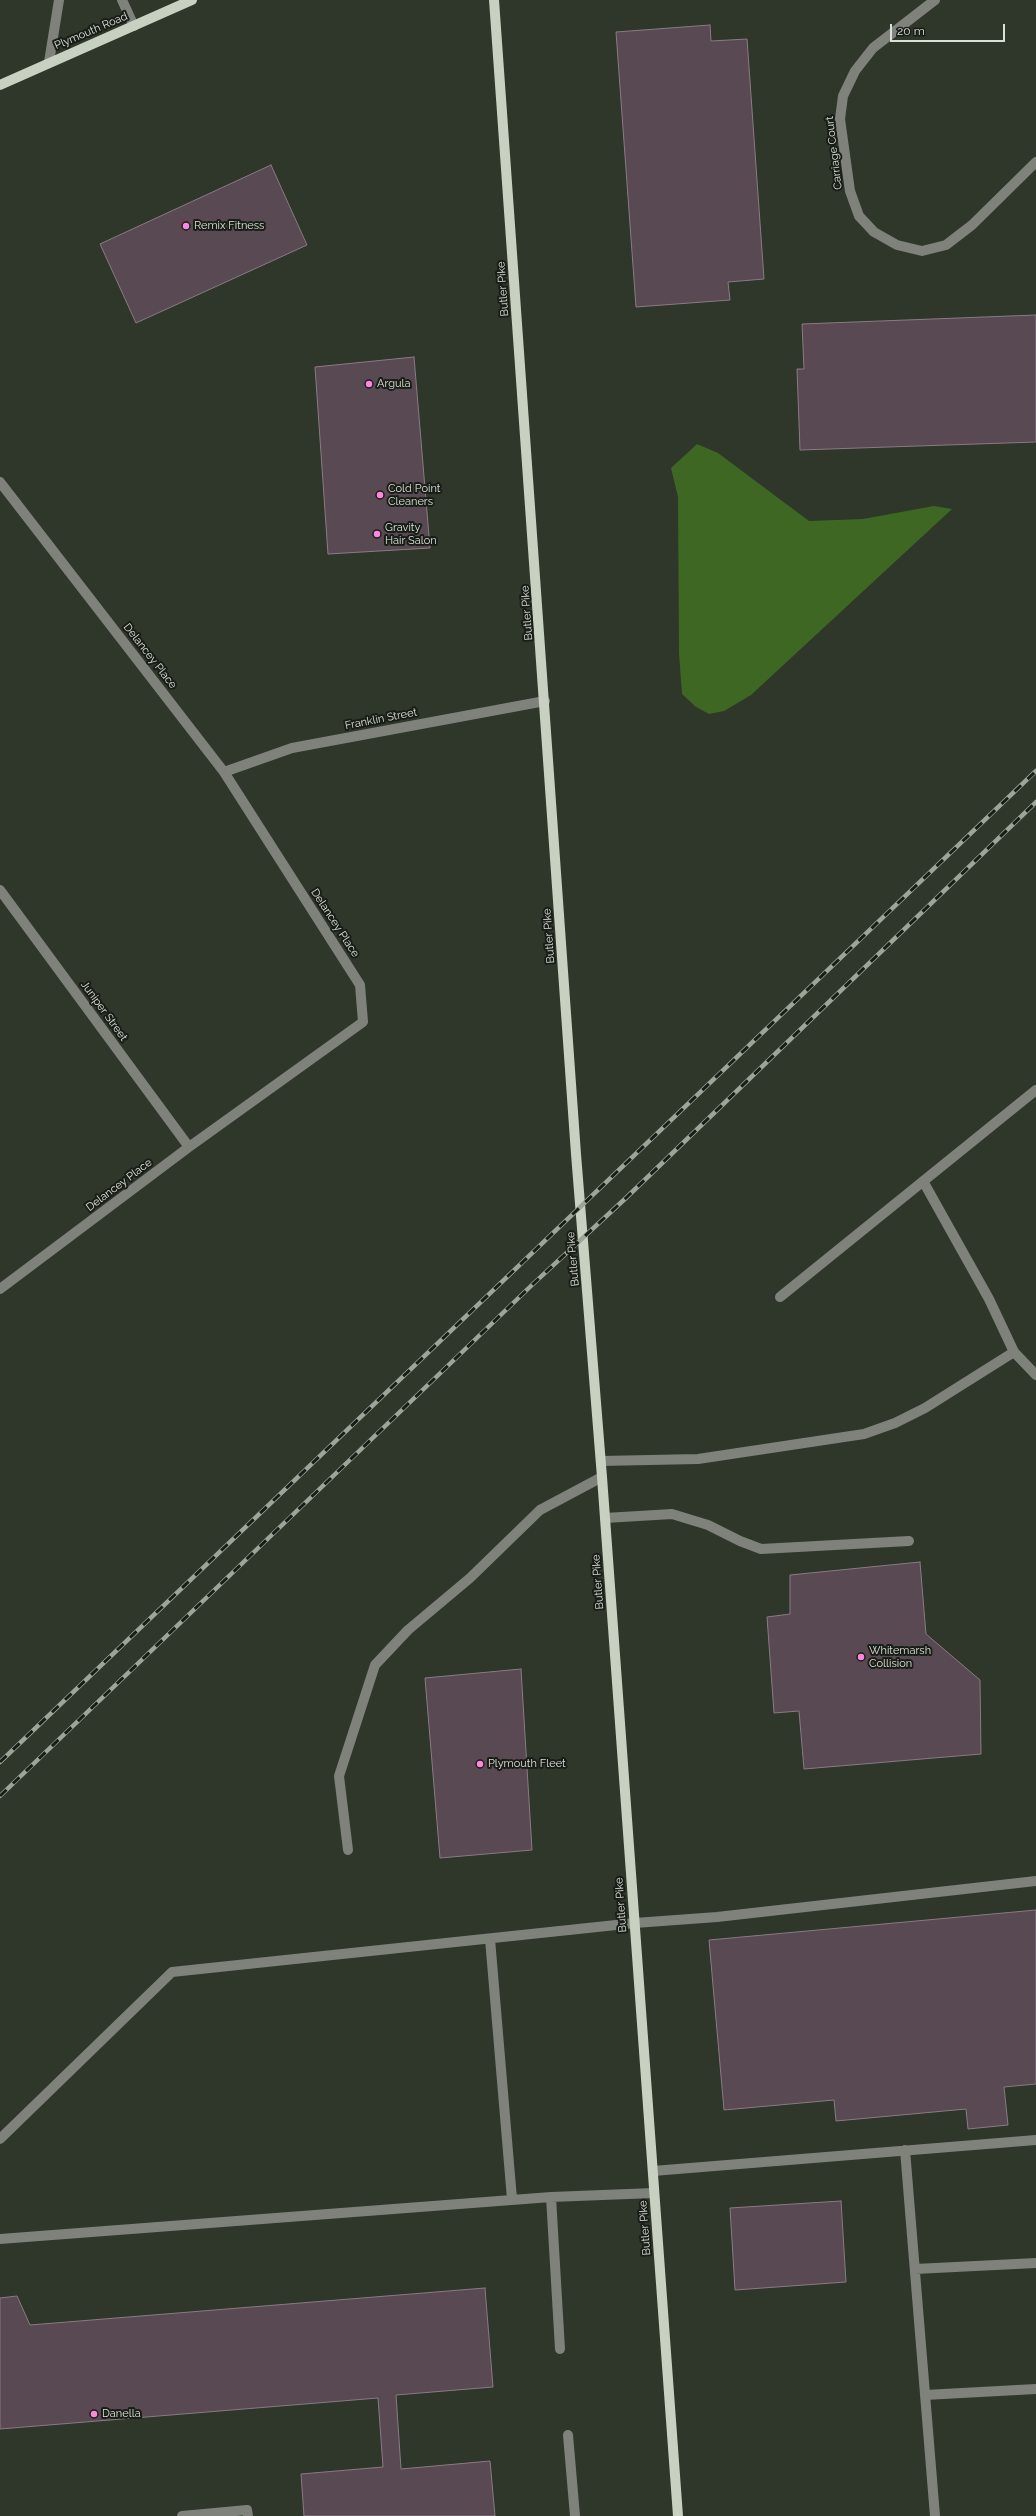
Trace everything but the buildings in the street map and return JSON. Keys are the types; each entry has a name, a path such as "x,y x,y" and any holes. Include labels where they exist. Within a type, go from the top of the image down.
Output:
{"main road":[{"name":"Plymouth Road","path":"0,85 192,0"},
{"name":"Butler Pike","path":"494,0 546,701 576,1154 601,1461 678,2516"}],"street":[{"path":"49,62 59,0"},
{"path":"122,0 134,26"},
{"name":"Carriage Court","path":"935,0 873,48 855,71 842,96 840,118 850,191 859,216 874,232 896,245 922,251 946,245 972,225 1036,162"},
{"name":"Delancey Place","path":"0,482 224,772 360,985 363,1022 189,1147 0,1289"},
{"name":"Franklin Street","path":"224,772 292,748 546,701"},
{"name":"Juniper Street","path":"0,890 189,1147"},
{"path":"780,1297 1036,1090"},
{"path":"923,1181 989,1299 1014,1352 1036,1375"},
{"path":"601,1461 698,1459 864,1434 894,1423 926,1408 1014,1352"},
{"path":"348,1850 339,1776 375,1665 408,1630 470,1578 540,1510 602,1477"},
{"path":"605,1518 672,1514 708,1525 740,1541 761,1549 909,1541"},
{"path":"0,2139 172,1972 490,1939 635,1922 717,1917 1036,1881"},
{"path":"490,1939 512,2199"},
{"path":"653,2171 1036,2140"},
{"path":"905,2150 934,2516"},
{"path":"0,2239 512,2199 654,2193"},
{"path":"551,2197 560,2349"},
{"path":"915,2270 1036,2263"},
{"path":"925,2395 1036,2389"},
{"path":"568,2435 575,2516"},
{"path":"182,2516 247,2510 248,2516"}],"shaded area":[{"path":"697,444 718,453 809,521 863,519 934,506 952,509 751,695 724,711 709,714 696,707 682,694 679,653 678,497 671,468"}],"railway":[{"path":"0,1762 1036,771"},
{"path":"0,1796 533,1284 627,1197 1036,802"}],"place":[{"name":"Remix Fitness","path":"186,226"},
{"name":"Argula","path":"369,384"},
{"name":"Cold Point Cleaners","path":"380,495"},
{"name":"Gravity Hair Salon","path":"377,534"},
{"name":"Whitemarsh Collision","path":"861,1657"},
{"name":"Plymouth Fleet","path":"480,1764"},
{"name":"Danella","path":"94,2414"}]}
